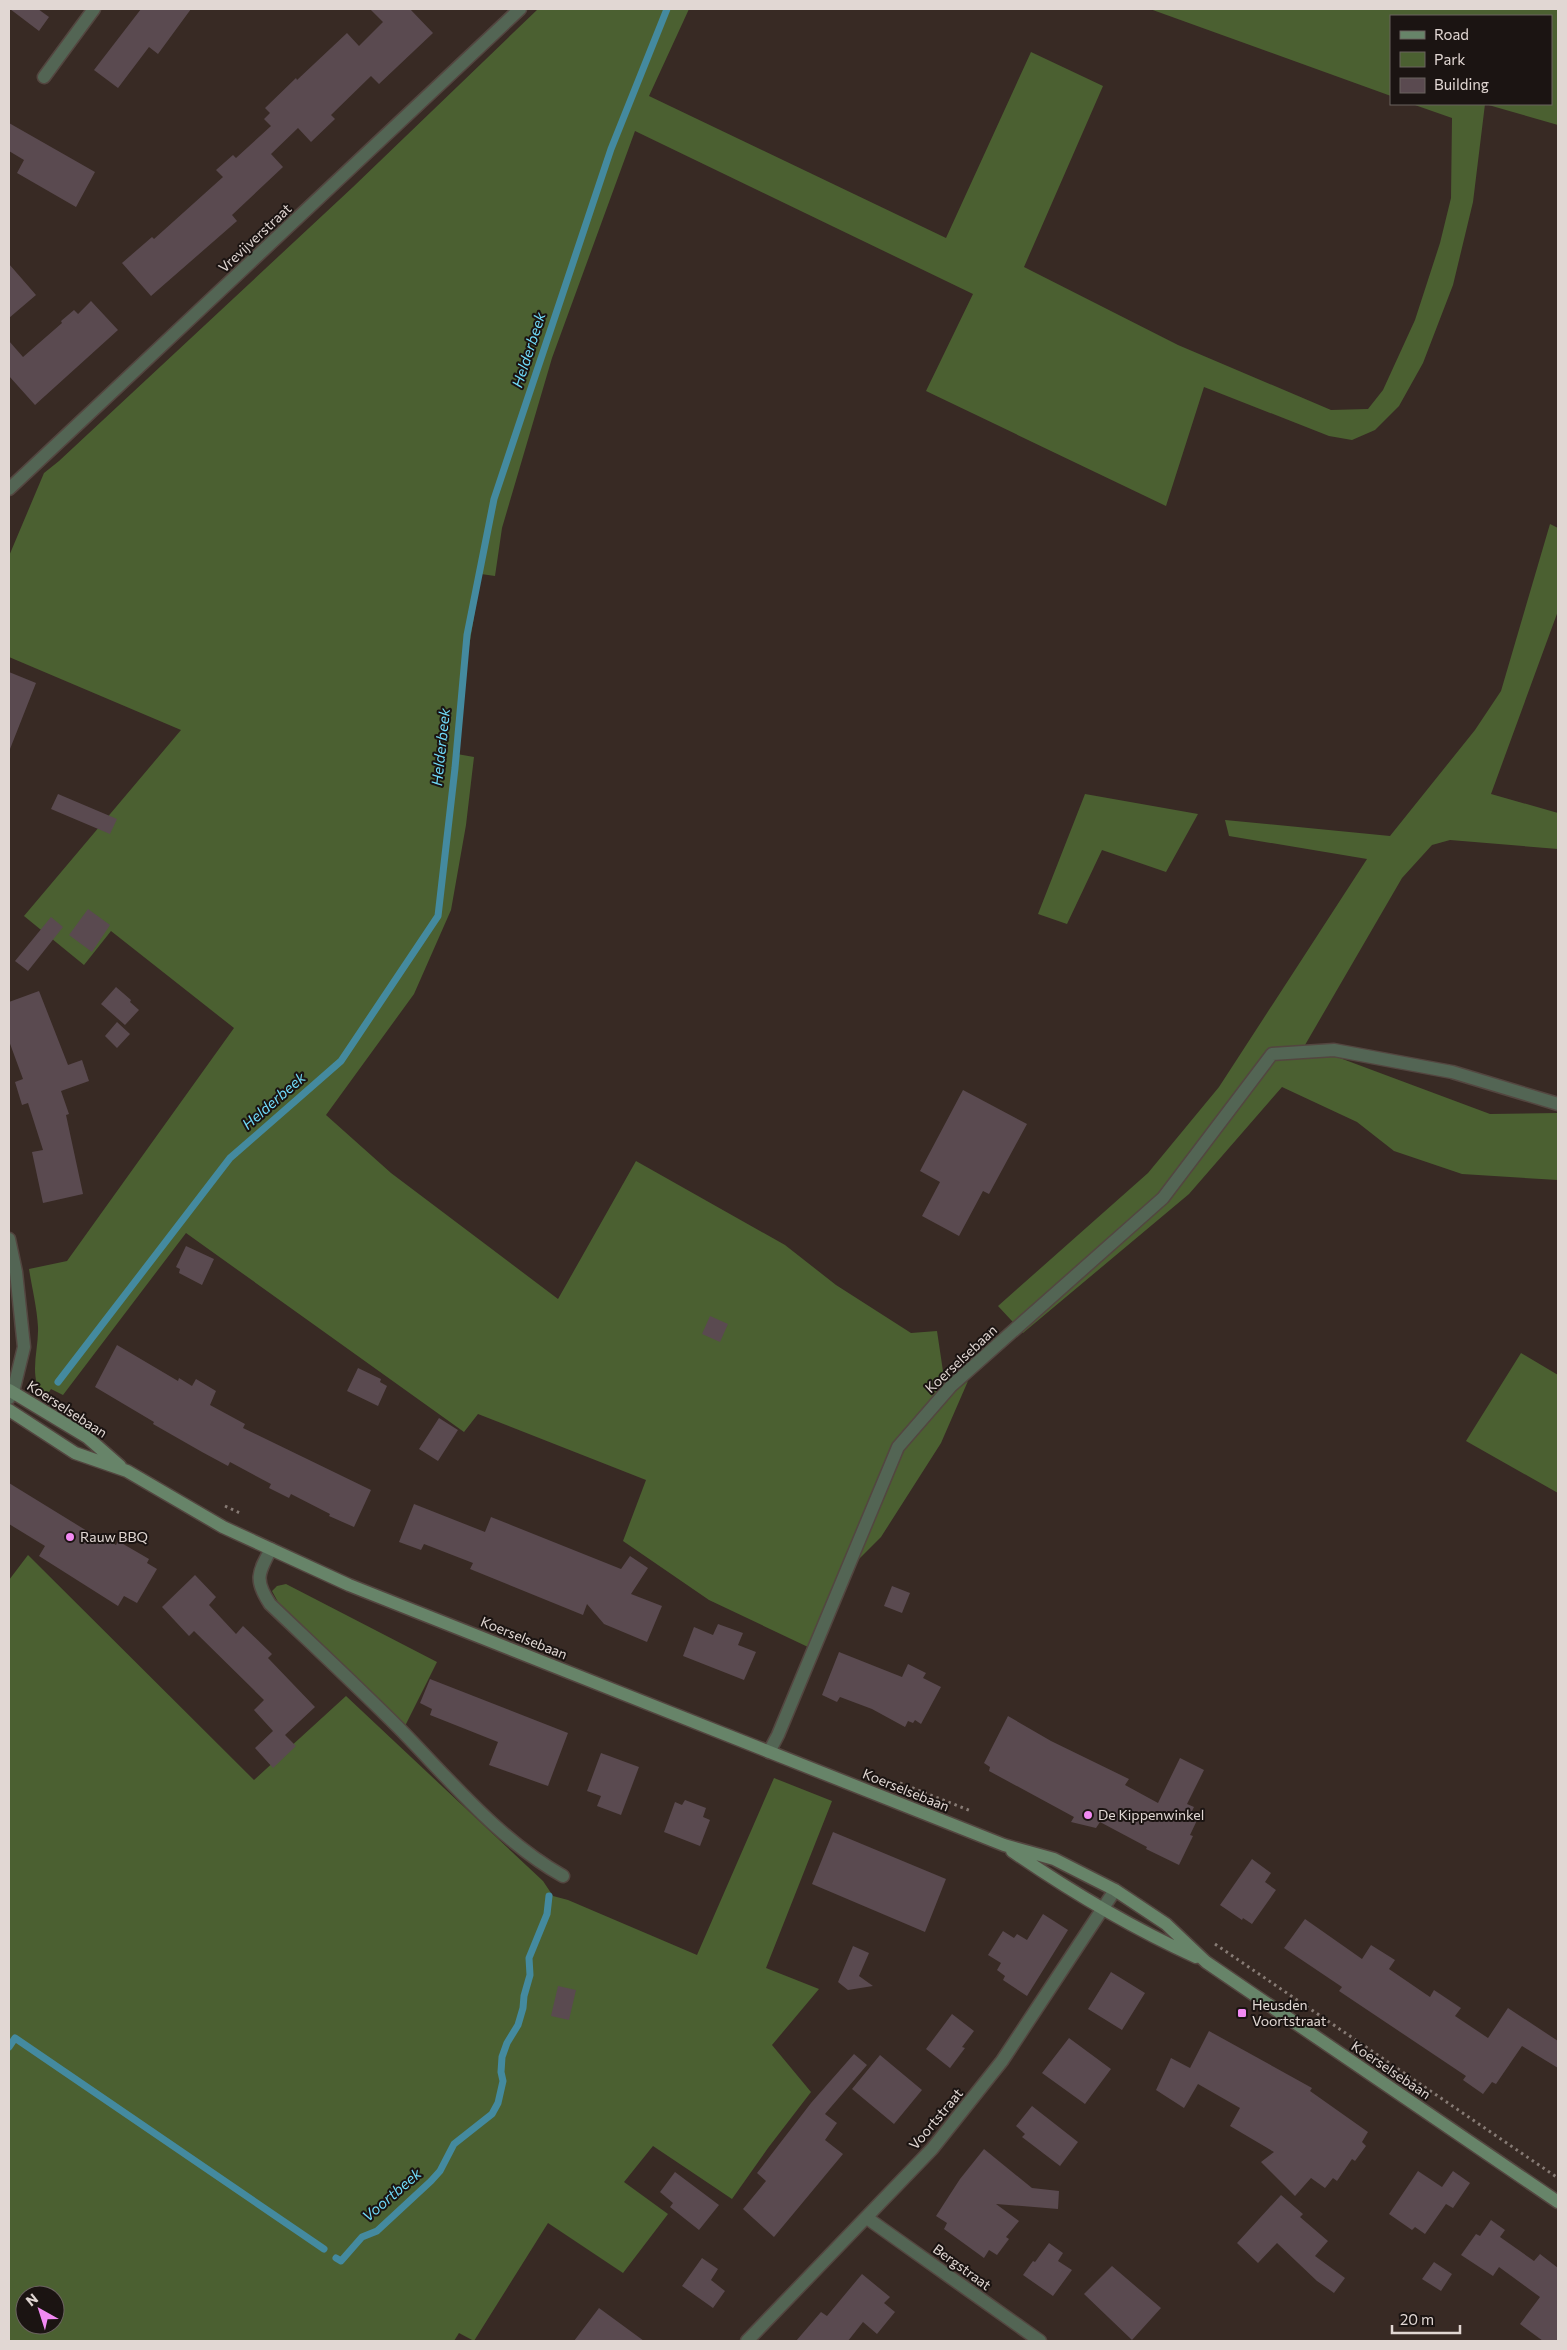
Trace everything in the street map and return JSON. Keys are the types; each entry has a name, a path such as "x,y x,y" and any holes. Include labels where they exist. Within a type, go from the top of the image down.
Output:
{"street":[{"path":"44,77 94,9"},
{"name":"Vrevijverstraat","path":"9,489 520,9"},
{"name":"Koerselsebaan","path":"768,1752 778,1735 898,1447 951,1386 1163,1198 1272,1054 1334,1050 1452,1072 1558,1104"},
{"path":"9,1239 16,1272 24,1347 10,1394"},
{"name":"Koerselsebaan","path":"10,1394 87,1437 127,1471 223,1527 349,1585 1004,1845 1054,1859 1116,1890 1166,1924 1206,1962 1558,2202"},
{"name":"Koerselsebaan","path":"9,1410 75,1453 127,1471"},
{"path":"271,1549 258,1577 260,1589 270,1604 397,1726 510,1839 544,1865 563,1876"},
{"name":"Koerselsebaan","path":"1004,1845 1050,1877 1156,1939 1206,1962"},
{"name":"Voortstraat","path":"747,2341 932,2149 1002,2061 1116,1890"},
{"name":"Bergstraat","path":"867,2218 1040,2341"}],"path":[{"path":"222,1504 246,1517"},
{"path":"898,1782 978,1814"},
{"path":"1214,1944 1558,2178"}],"green space":[{"path":"538,9 689,9 649,96 946,238 1031,52 1103,86 1024,267 1178,345 1331,410 1368,409 1383,390 1415,320 1440,243 1451,198 1452,118 1415,105 1485,105 1473,202 1453,285 1423,363 1399,406 1375,430 1352,440 1329,436 1204,387 1166,506 926,391 973,294 635,131 552,358 502,528 495,576 481,574 468,653 457,754 474,757 466,825 451,910 414,994 326,1115 391,1173 558,1299 636,1161 785,1245 836,1285 911,1333 937,1331 947,1398 968,1381 941,1443 881,1537 856,1562 808,1647 709,1600 623,1541 646,1480 478,1414 464,1432 186,1233 63,1395 51,1389 45,1398 36,1382 35,1364 38,1327 29,1269 67,1261 234,1028 111,931 84,965 24,916 181,730 9,657 9,556 44,473 353,187"},
{"path":"1150,9 1558,9 1558,125 1488,105 1552,105 1552,15 1390,15 1390,96"},
{"path":"1550,524 1558,528 1558,611 1491,794 1558,813 1558,849 1450,840 1432,845 1402,878 1305,1045 1490,1114 1558,1113 1558,1180 1462,1174 1394,1151 1357,1122 1282,1087 1189,1194 1023,1333 998,1306 1148,1173 1219,1087 1367,859 1229,836 1225,820 1390,836 1475,730 1501,691"},
{"path":"1085,794 1198,814 1166,872 1102,850 1067,924 1038,914"},
{"path":"1521,1353 1558,1375 1558,1493 1466,1441"},
{"path":"28,1555 254,1780 346,1696 543,1881 553,1896 568,1900 697,1955 774,1778 832,1801 766,1968 819,1989 772,2045 811,2092 732,2199 653,2146 624,2182 668,2214 623,2273 548,2223 474,2341 459,2333 454,2341 9,2341 9,1580"},
{"path":"286,1584 437,1662 405,1726 278,1602 272,1591 277,1586"}],"building":[{"path":"10,9 38,9 49,17 39,31"},
{"path":"141,9 191,9 158,54 149,47 118,88 94,70"},
{"path":"370,9 410,9 433,33 379,84 371,76 331,115 335,119 311,142 298,128 271,154 283,167 232,215 237,221 151,296 122,263 152,237 154,239 223,177 216,170 233,155 236,158 271,126 264,119 270,113 265,108 296,78 297,80 347,33 359,46 383,22"},
{"path":"9,123 95,172 76,207 17,173 24,160 9,151"},
{"path":"9,264 36,295 9,318"},
{"path":"91,301 118,330 35,405 9,376 9,341 23,357 74,310 78,314"},
{"path":"9,672 36,683 10,749 9,748"},
{"path":"58,794 117,819 110,834 51,809"},
{"path":"88,909 110,925 92,952 69,935"},
{"path":"51,917 63,927 28,971 15,961"},
{"path":"116,987 139,1010 125,1025 101,1004"},
{"path":"39,991 68,1065 82,1060 89,1081 61,1091 69,1114 66,1115 83,1194 43,1203 32,1152 43,1150 28,1103 22,1105 15,1082 23,1079 9,1041 9,1002"},
{"path":"117,1022 130,1034 117,1048 105,1036"},
{"path":"963,1090 1027,1124 989,1194 983,1191 959,1236 922,1216 940,1182 920,1171"},
{"path":"186,1246 214,1259 202,1285 179,1273 180,1269 176,1267"},
{"path":"710,1316 728,1324 720,1342 702,1334"},
{"path":"117,1345 178,1381 179,1378 192,1386 196,1379 216,1391 210,1405 245,1424 243,1428 371,1490 354,1527 329,1516 330,1514 291,1494 289,1498 269,1488 271,1484 230,1462 228,1466 202,1452 153,1424 154,1422 95,1387"},
{"path":"358,1368 381,1379 380,1382 387,1386 378,1406 347,1391"},
{"path":"439,1418 458,1430 438,1461 419,1449"},
{"path":"9,1483 105,1542 106,1539 116,1545 118,1541 149,1559 147,1563 157,1569 137,1603 124,1596 118,1606 39,1556 45,1546 9,1524"},
{"path":"414,1504 485,1532 491,1517 621,1569 630,1556 648,1568 631,1594 662,1606 647,1642 604,1624 587,1604 583,1615 470,1569 473,1563 424,1544 421,1550 399,1542"},
{"path":"195,1575 216,1597 209,1605 236,1634 243,1626 272,1654 268,1658 315,1707 285,1735 296,1746 273,1768 255,1748 273,1731 254,1710 264,1700 194,1631 189,1636 162,1607"},
{"path":"892,1586 910,1593 902,1613 884,1606"},
{"path":"718,1624 743,1633 738,1645 756,1652 744,1680 683,1656 694,1627 713,1635"},
{"path":"839,1652 902,1677 908,1664 926,1673 923,1678 941,1687 921,1724 915,1720 913,1723 908,1721 905,1727 872,1709 840,1697 837,1702 822,1695"},
{"path":"430,1679 568,1733 548,1786 489,1765 498,1742 430,1715 432,1709 420,1703"},
{"path":"1008,1716 1051,1741 1129,1779 1125,1785 1158,1803 1180,1758 1204,1770 1187,1804 1194,1807 1192,1811 1200,1814 1190,1835 1193,1836 1179,1865 1146,1849 1147,1847 1100,1822 1096,1828 1071,1822 1074,1817 989,1771 990,1767 984,1763"},
{"path":"601,1753 639,1767 621,1815 597,1806 601,1796 587,1791"},
{"path":"685,1800 706,1808 703,1817 710,1820 700,1846 664,1832 675,1802 682,1805"},
{"path":"833,1832 946,1879 925,1932 812,1884"},
{"path":"1252,1859 1271,1873 1265,1882 1276,1890 1252,1924 1243,1918 1242,1920 1220,1905"},
{"path":"1043,1914 1068,1930 1027,1996 1003,1980 1005,1976 997,1970 1001,1963 988,1955 1003,1931 1014,1938 1017,1934 1027,1940"},
{"path":"1305,1919 1362,1959 1371,1945 1395,1960 1389,1969 1430,1997 1434,1990 1461,2008 1455,2016 1488,2038 1508,2008 1558,2041 1558,2068 1522,2046 1496,2084 1492,2082 1483,2094 1463,2080 1466,2076 1339,1991 1342,1987 1284,1948"},
{"path":"853,1946 869,1953 859,1976 873,1986 848,1990 838,1982"},
{"path":"1111,1972 1145,1993 1122,2030 1088,2009"},
{"path":"558,1986 576,1990 569,2020 551,2016"},
{"path":"952,2014 974,2031 962,2047 965,2048 950,2068 926,2049"},
{"path":"1209,2031 1312,2088 1310,2091 1368,2132 1362,2142 1366,2146 1355,2161 1352,2159 1337,2181 1333,2178 1325,2188 1311,2178 1295,2196 1261,2162 1274,2152 1230,2126 1240,2108 1198,2084 1184,2108 1156,2090 1171,2058 1190,2068"},
{"path":"1069,2038 1111,2069 1085,2104 1042,2073"},
{"path":"854,2054 867,2065 825,2114 837,2123 825,2140 843,2154 774,2237 743,2209 766,2181 757,2173 811,2103"},
{"path":"880,2055 922,2090 894,2124 852,2089"},
{"path":"1032,2106 1078,2142 1060,2166 1022,2137 1025,2134 1016,2126"},
{"path":"984,2149 1032,2188 1059,2191 1058,2209 996,2204 1019,2221 1006,2237 1009,2239 997,2255 989,2250 984,2258 944,2229 947,2223 936,2216 960,2179"},
{"path":"1418,2171 1442,2187 1453,2171 1470,2183 1453,2208 1446,2204 1425,2234 1415,2227 1412,2230 1389,2214"},
{"path":"675,2172 719,2205 699,2230 670,2207 673,2203 660,2192"},
{"path":"1281,2195 1303,2214 1300,2217 1328,2241 1315,2256 1345,2278 1334,2293 1317,2281 1277,2243 1258,2263 1237,2243"},
{"path":"1491,2220 1505,2230 1500,2237 1534,2261 1540,2254 1558,2268 1558,2341 1543,2341 1520,2324 1540,2297 1499,2267 1493,2276 1461,2255 1476,2234 1480,2236"},
{"path":"1049,2243 1063,2253 1058,2261 1072,2270 1053,2296 1023,2275"},
{"path":"702,2258 718,2269 711,2280 725,2291 713,2308 682,2286"},
{"path":"1434,2262 1452,2274 1441,2291 1422,2279"},
{"path":"1112,2266 1161,2308 1132,2340 1084,2294"},
{"path":"862,2274 890,2297 884,2303 895,2312 877,2334 863,2322 848,2341 796,2341 821,2312 827,2316"},
{"path":"599,2308 644,2341 574,2341"}],"waterway":[{"name":"Helderbeek","path":"58,1382 230,1158 341,1061 438,916 455,768 467,635 494,499 611,149 667,9"},
{"name":"Voortbeek","path":"336,2258 341,2261 362,2237 377,2231 440,2171 454,2144 492,2114 498,2103 503,2081 501,2072 502,2057 507,2043 518,2025 523,2008 524,1996 530,1975 529,1958 547,1914 549,1896"},
{"path":"9,2047 15,2038 324,2249"}],"place":[{"name":"Rauw BBQ","path":"70,1537"},
{"name":"De Kippenwinkel","path":"1088,1815"},
{"name":"Heusden Voortstraat","path":"1242,2013"}]}
